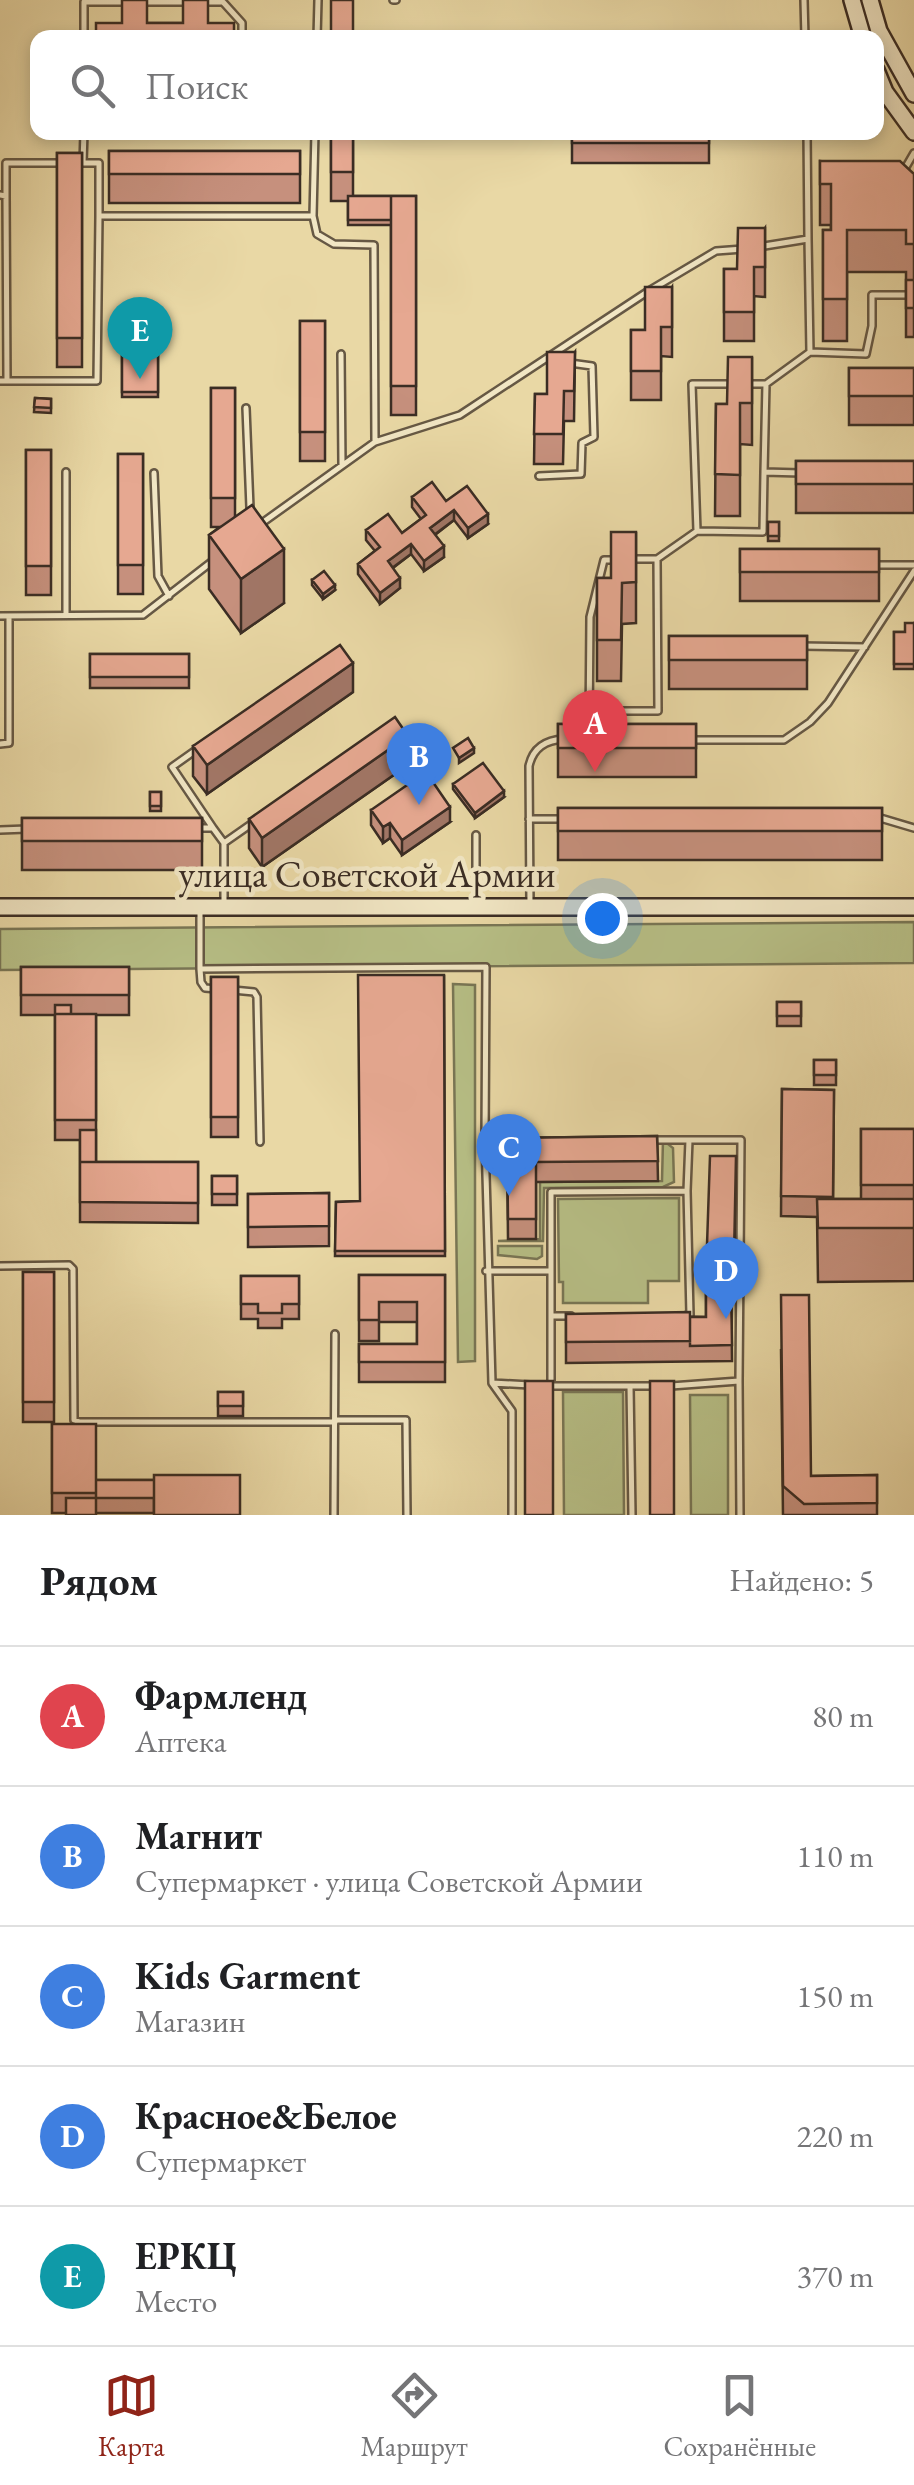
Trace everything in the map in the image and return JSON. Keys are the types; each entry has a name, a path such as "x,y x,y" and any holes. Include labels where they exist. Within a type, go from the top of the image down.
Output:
{"main road":[{"path":"852,0 861,30"},
{"path":"870,0 880,30"},
{"path":"884,38 914,94"},
{"path":"884,90 914,132"},
{"name":"улица Советской Армии","path":"0,907 914,907"}],"lane":[{"path":"317,30 318,0"},
{"path":"804,0 805,30"},
{"path":"84,30 84,2 224,2 242,23 242,30"},
{"path":"84,140 84,163"},
{"path":"315,140 313,216 317,234 334,244 374,245 375,442"},
{"path":"807,140 810,352"},
{"path":"897,184 914,153"},
{"path":"6,163 84,163 98,163 97,380 3,381 6,163"},
{"path":"98,216 313,216"},
{"path":"251,531 375,442 460,415 716,251 808,239"},
{"path":"698,531 692,384 766,384 810,352 866,354 872,326 872,296 914,296"},
{"path":"539,476 581,474 582,443 594,437 592,366 572,366 557,350"},
{"path":"341,354 342,466"},
{"path":"588,740 590,617 604,560 656,558 698,531 763,532 766,384"},
{"path":"246,408 250,514"},
{"path":"66,472 66,615"},
{"path":"154,472 158,576 168,596"},
{"path":"764,472 801,472"},
{"path":"0,616 143,615 224,553"},
{"path":"590,711 658,711 656,558"},
{"path":"675,740 784,740 810,722 828,703 914,568 859,564"},
{"path":"0,744 9,743 8,616"},
{"path":"790,646 866,646"},
{"path":"530,907 528,766 532,754 544,743 573,739"},
{"path":"205,744 172,767 224,843 224,907"},
{"path":"530,819 568,818"},
{"path":"860,818 879,818 914,828"},
{"path":"224,843 255,822"},
{"path":"194,828 213,828"},
{"path":"0,830 39,829"},
{"path":"476,835 476,907"},
{"path":"200,907 201,982 206,988 254,992 256,997 260,1142"},
{"path":"200,969 486,967 486,1272 492,1383 512,1412 512,1515"},
{"path":"485,1139 525,1139"},
{"path":"643,1140 741,1140 740,1515"},
{"path":"670,1315 690,1315 689,1140"},
{"path":"551,1386 552,1192 688,1191"},
{"path":"0,1266 72,1266 72,1414 80,1422 406,1420 407,1515"},
{"path":"486,1272 551,1271"},
{"path":"551,1316 571,1316"},
{"path":"334,1334 334,1515"},
{"path":"492,1383 630,1386 739,1382"},
{"path":"630,1386 632,1515"}],"green space":[{"path":"914,922 914,963 0,970 0,929"},
{"path":"453,984 475,985 475,1361 458,1362"},
{"path":"663,1140 673,1148 674,1182 663,1187 544,1188 543,1241 498,1241 540,1239 540,1182 662,1181"},
{"path":"679,1198 679,1281 648,1281 648,1303 563,1303 558,1199"},
{"path":"498,1246 542,1246 542,1256 537,1259 498,1255"},
{"path":"563,1392 623,1392 624,1515 564,1515"},
{"path":"690,1395 728,1395 728,1515 691,1515"}],"building":[{"path":"122,0 147,0 147,23 183,23 183,0 208,0 208,23 234,23 234,30 96,30 96,23 122,23"},
{"path":"331,0 353,0 353,30 331,30"},
{"path":"331,140 353,140 353,172 331,172"},
{"path":"572,140 709,140 709,143"},
{"path":"109,151 300,151 300,174 109,174"},
{"path":"57,153 82,153 82,338 57,338"},
{"path":"820,161 900,161 914,174 914,244 906,244 906,230 847,230 847,299 823,299 823,230 831,230 831,184 820,184"},
{"path":"348,196 391,196 391,220 348,220"},
{"path":"391,196 416,196 416,386 391,386"},
{"path":"738,228 765,228 765,267 754,267 754,312 724,312 724,269 737,269"},
{"path":"906,280 914,280 914,308 906,308"},
{"path":"645,287 672,287 672,327 661,327 661,371 631,371 631,330 645,330"},
{"path":"133,309 144,309 144,323 133,323"},
{"path":"300,321 325,321 325,432 300,432"},
{"path":"547,352 575,352 574,391 564,391 563,434 534,434 535,394 547,394"},
{"path":"122,355 158,355 158,392 122,392"},
{"path":"728,357 752,357 752,403 740,403 740,475 715,474 716,404 727,404"},
{"path":"849,368 914,368 914,396 849,396"},
{"path":"211,388 235,388 235,498 211,498"},
{"path":"35,398 51,399 51,408 34,407"},
{"path":"26,450 51,450 51,566 26,566"},
{"path":"118,454 143,454 143,565 118,565"},
{"path":"796,461 914,461 914,484 796,484"},
{"path":"432,482 446,501 467,486 488,514 468,528 454,510 430,528 444,546 424,561 411,544 388,561 400,578 380,593 358,564 380,547 366,530 388,514 402,533 426,515 412,497"},
{"path":"252,505 284,549 241,579 209,535"},
{"path":"768,522 779,522 779,536 768,536"},
{"path":"611,532 636,532 636,582 622,583 621,640 597,640 597,578 611,578"},
{"path":"740,549 879,549 879,572 740,572"},
{"path":"324,571 335,585 323,594 312,580"},
{"path":"905,623 914,623 914,664 894,664 894,632 905,632"},
{"path":"669,636 807,636 807,660 669,660"},
{"path":"340,645 353,663 207,765 193,746"},
{"path":"90,654 189,654 189,677 90,677"},
{"path":"395,717 408,736 262,838 249,819"},
{"path":"558,724 696,724 696,748 558,748"},
{"path":"468,738 474,748 459,758 453,748"},
{"path":"483,763 504,791 475,813 453,784"},
{"path":"426,772 450,807 402,840 390,823 383,827 371,810"},
{"path":"150,792 161,792 161,806 150,806"},
{"path":"558,808 882,808 882,831 558,831"},
{"path":"22,818 202,818 202,841 22,841"},
{"path":"21,967 129,967 129,995 21,995"},
{"path":"358,975 444,975 445,1251 335,1251 336,1202 360,1201"},
{"path":"211,977 238,977 238,1117 211,1117"},
{"path":"777,1002 801,1002 801,1016 777,1016"},
{"path":"55,1005 71,1005 71,1014 55,1014"},
{"path":"55,1014 96,1014 96,1120 55,1120"},
{"path":"814,1060 836,1060 836,1075 814,1075"},
{"path":"782,1089 834,1090 833,1197 781,1196"},
{"path":"861,1129 914,1129 914,1185 861,1185"},
{"path":"80,1130 96,1130 96,1162 80,1162"},
{"path":"657,1136 658,1161 536,1162 536,1219 508,1219 507,1138"},
{"path":"710,1156 736,1156 731,1275 706,1275"},
{"path":"80,1162 198,1162 198,1203 80,1202"},
{"path":"212,1176 237,1176 237,1194 212,1194"},
{"path":"329,1193 329,1226 248,1227 248,1194"},
{"path":"817,1199 914,1199 914,1228 818,1228"},
{"path":"23,1272 54,1272 54,1402 23,1402"},
{"path":"359,1275 445,1275 445,1362 359,1362 359,1344 417,1344 417,1302 379,1302 379,1320 359,1320"},
{"path":"241,1276 299,1276 299,1304 282,1304 282,1313 258,1313 258,1304 241,1304"},
{"path":"706,1280 731,1280 732,1345 690,1346 690,1317 706,1317"},
{"path":"781,1295 809,1295 811,1476 877,1475 877,1503 804,1504 783,1486"},
{"path":"690,1312 690,1341 566,1342 566,1314"},
{"path":"525,1381 553,1381 553,1515 525,1515"},
{"path":"650,1381 674,1381 674,1515 650,1515"},
{"path":"218,1392 243,1392 243,1406 218,1406"},
{"path":"52,1424 96,1424 96,1493 52,1493"},
{"path":"154,1475 240,1475 240,1515 154,1515"},
{"path":"96,1480 154,1480 154,1498 96,1498"},
{"path":"66,1498 96,1498 96,1515 66,1515"}],"place":[{"name":"ЕРКЦ","path":"140,379"},
{"name":"Фармленд","path":"595,772"},
{"name":"Магнит","path":"419,805"},
{"name":"Kids Garment","path":"509,1196"},
{"name":"Красное&Белое","path":"726,1319"}]}
